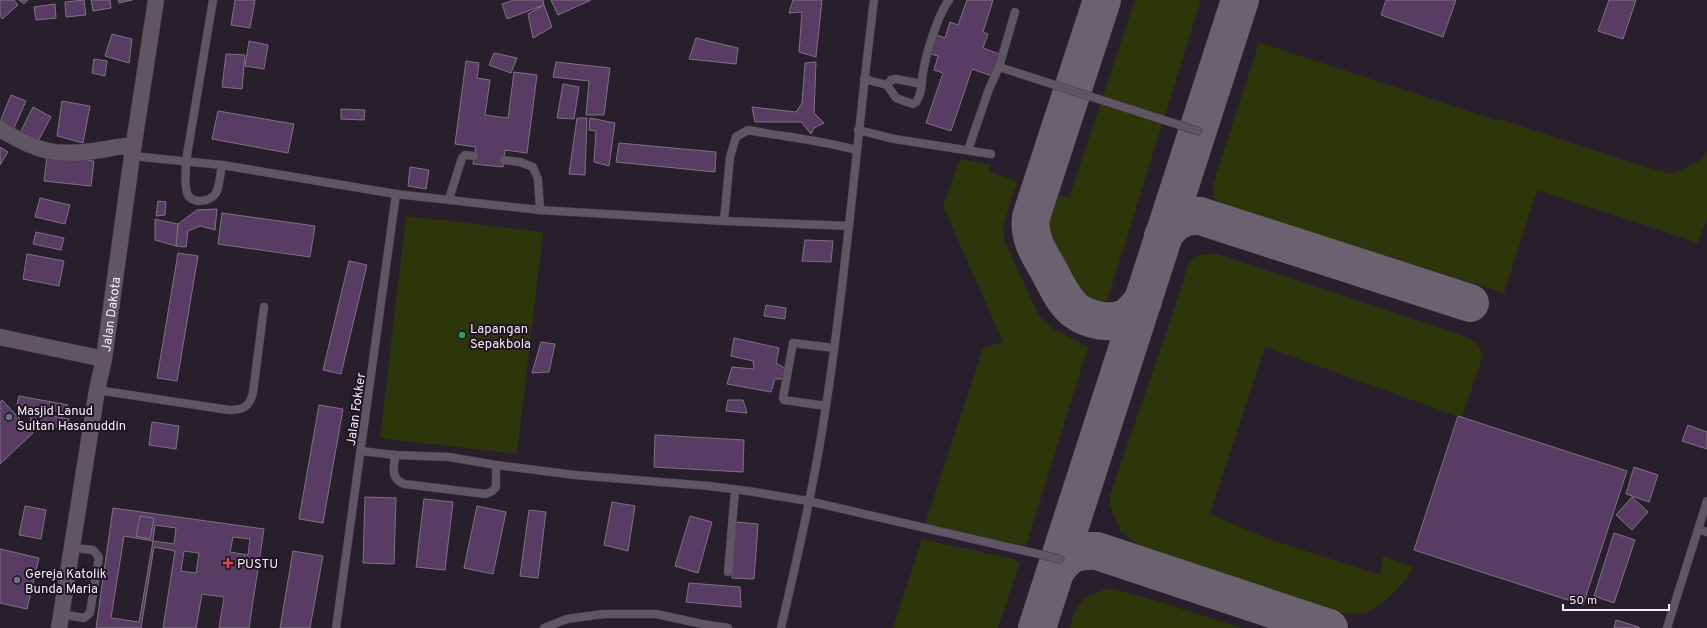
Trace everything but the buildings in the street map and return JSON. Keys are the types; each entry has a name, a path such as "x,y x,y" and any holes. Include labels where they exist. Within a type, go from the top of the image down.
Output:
{"street":[{"name":"Jalan Dakota","path":"60,621 73,548 97,390 104,359 156,0"},
{"path":"0,129 42,150 55,153 70,154 133,151"},
{"path":"0,337 104,359"}],"lane":[{"path":"213,0 186,161 185,181 187,194 190,198 197,201 212,197 216,193 222,165"},
{"path":"781,628 808,501 826,406 849,226 858,130 874,0"},
{"path":"864,79 887,85 896,98 913,104 918,99 922,84 922,73 928,52 944,7 949,0"},
{"path":"968,150 989,89 999,67 1015,12"},
{"path":"999,67 1198,131"},
{"path":"887,85 891,80 896,79 922,84"},
{"path":"724,221 730,157 736,137 748,130 832,144 856,150"},
{"path":"858,130 894,139 990,154"},
{"path":"133,151 186,161 222,165 396,194 540,210 724,221 849,226"},
{"path":"449,199 462,158 465,155 474,156"},
{"path":"504,160 520,162 533,167 538,179 540,210"},
{"name":"Jalan Fokker","path":"336,628 396,194"},
{"path":"97,390 229,410 238,410 251,402 264,307"},
{"path":"826,406 784,400 783,398 793,343 834,348"},
{"path":"361,451 395,455 449,456 496,465 575,475 710,486 808,501 1060,558"},
{"path":"395,455 394,475 397,481 404,484 486,494 496,487 496,465"},
{"path":"728,572 735,490"},
{"path":"1666,628 1707,501"},
{"path":"1698,529 1707,532"},
{"path":"60,621 84,618 90,613 99,557 93,550 73,548"},
{"path":"544,628 567,619 604,614 656,614 728,628"}],"green space":[{"path":"1135,0 1201,0 1107,301 1096,303 1079,290 1072,282 1043,237 1059,195 1069,198"},
{"path":"1259,42 1495,120 1499,119 1646,167 1673,174 1700,160 1707,151 1707,219 1697,244 1687,239 1537,190 1504,293 1224,206 1214,198 1213,185"},
{"path":"960,159 991,165 989,172 1017,181 1003,226 1004,240 1039,316 1055,330 1088,347 1026,546 925,524 983,348 1003,342 943,206"},
{"name":"Lapangan Sepakbola","path":"406,216 543,232 517,454 380,438"},
{"path":"1218,254 1462,335 1476,343 1483,355 1462,418 1265,347 1210,514 1263,537 1380,575 1383,556 1413,567 1406,579 1393,594 1370,611 1364,613 1346,614 1140,545 1121,532 1110,507 1110,495 1172,316 1189,262 1198,255"},
{"path":"922,539 1013,559 1020,563 998,628 893,628"},
{"path":"1109,588 1154,600 1242,628 1070,628 1074,613 1084,598"}],"taxiway":[{"path":"1102,0 1031,217 1031,232 1038,252 1060,292 1071,307 1076,311 1093,319 1113,321 1130,315 1143,301"},
{"path":"1037,628 1240,0"},
{"path":"1163,236 1178,220 1200,216 1470,303"},
{"path":"1055,572 1059,566 1072,554 1083,551 1097,551 1329,628"}],"place":[{"name":"Lapangan Sepakbola","path":"462,335"},
{"name":"Masjid Lanud Sultan Hasanuddin","path":"9,417"},
{"name":"PUSTU","path":"228,563"},
{"name":"Gereja Katolik Bunda Maria","path":"17,580"}]}
